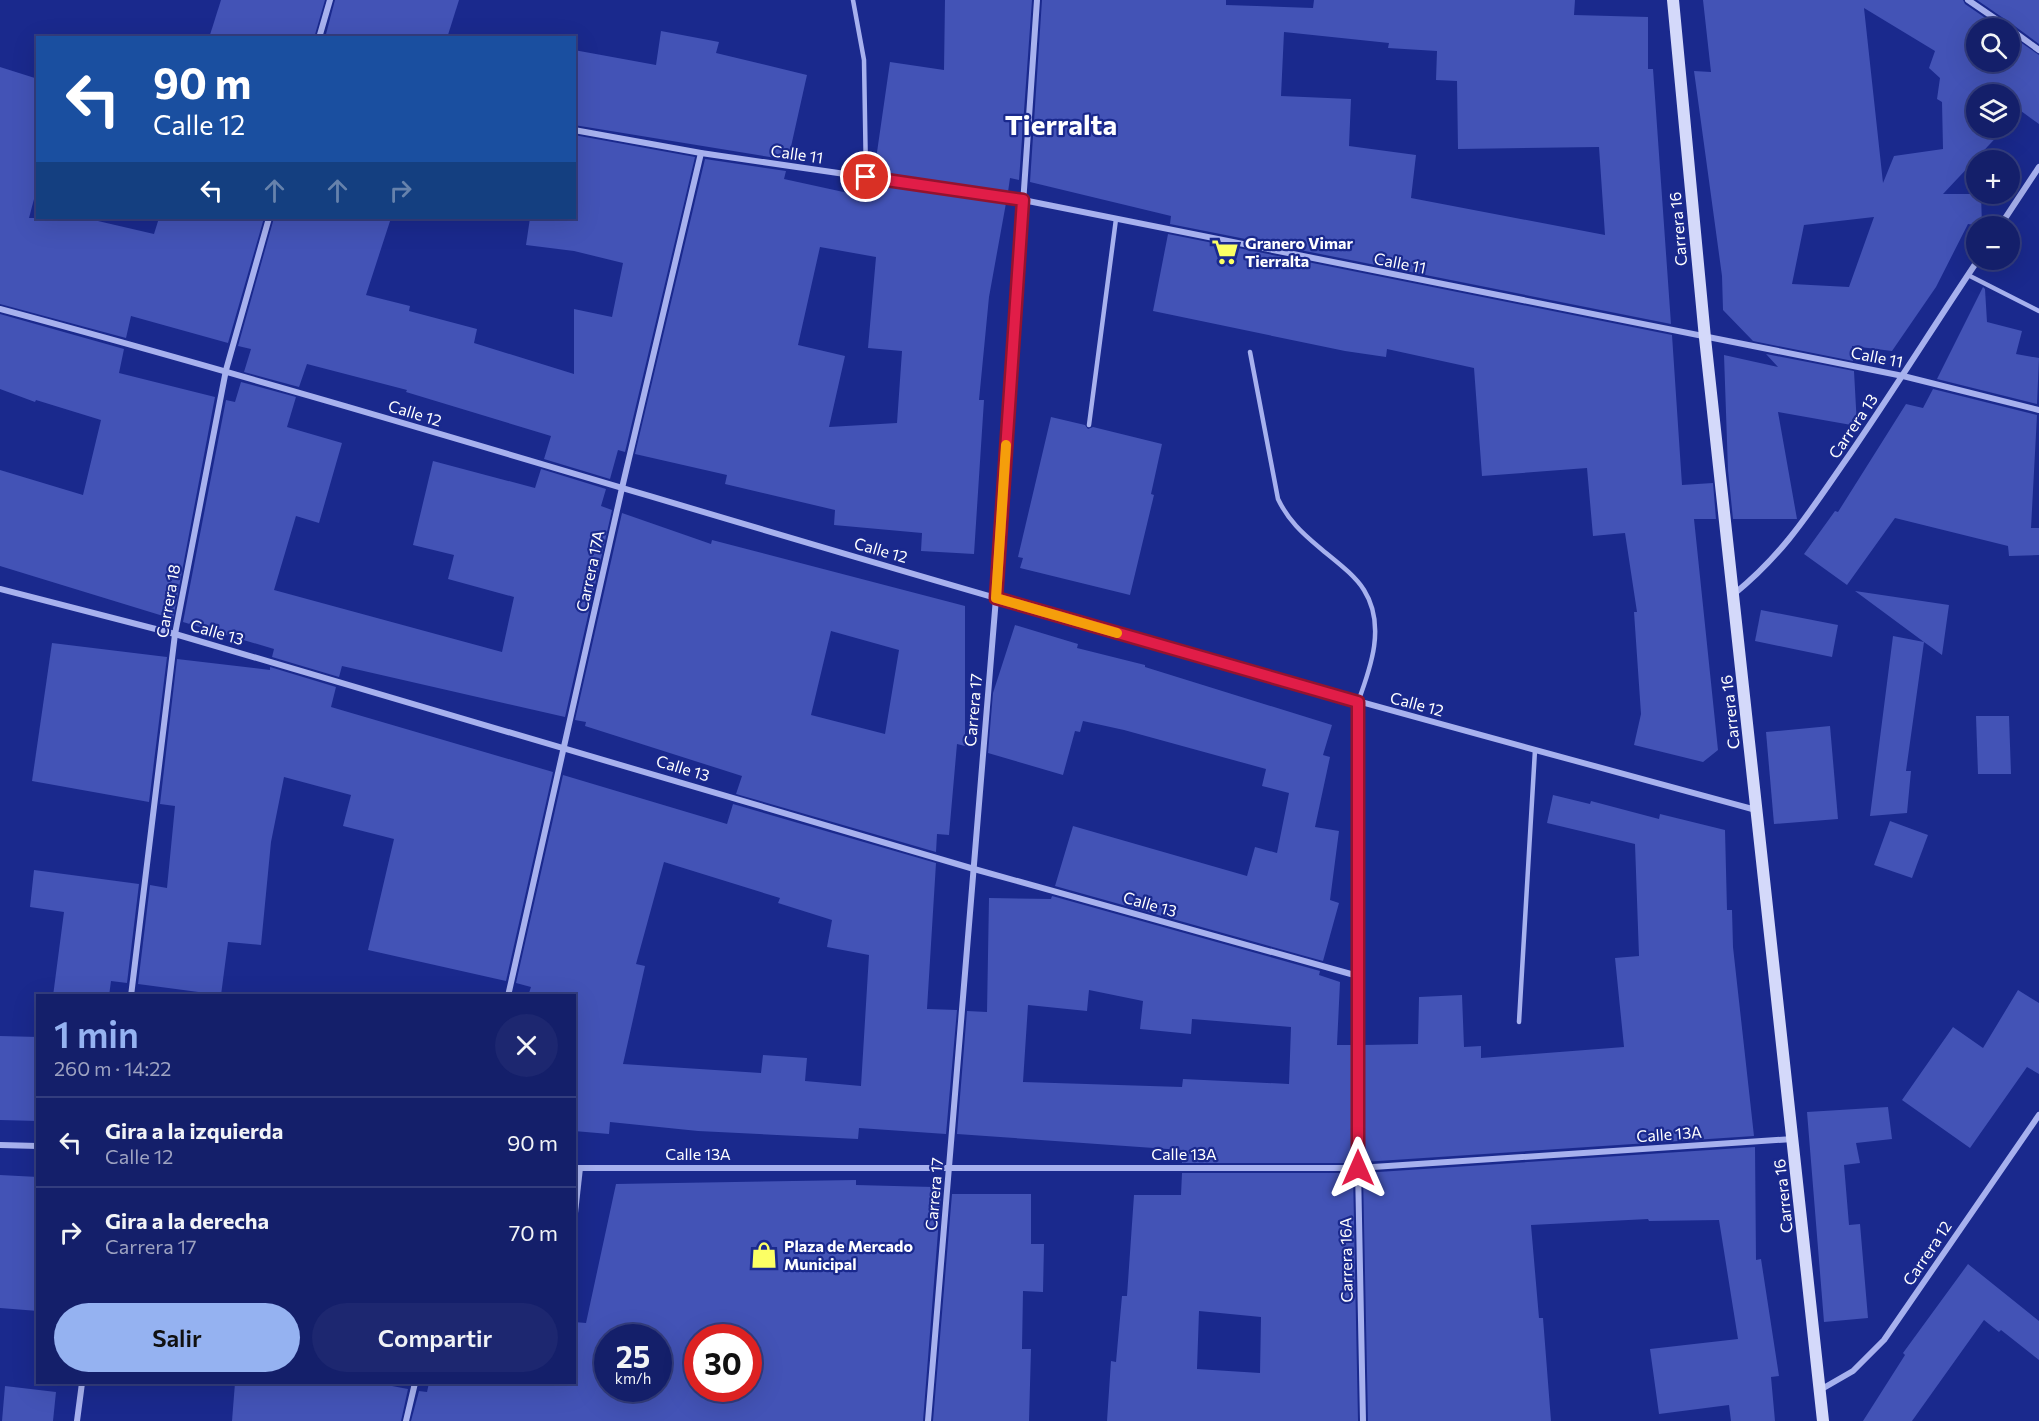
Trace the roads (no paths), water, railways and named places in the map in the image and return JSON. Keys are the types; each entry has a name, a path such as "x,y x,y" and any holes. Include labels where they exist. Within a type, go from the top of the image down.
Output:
{"main road":[{"name":"Carrera 16","path":"1673,0 1705,338 1822,1421"}],"street":[{"path":"320,36 330,0"},
{"name":"Carrera 17","path":"928,1421 996,598 1037,0"},
{"path":"1968,0 1993,18"},
{"path":"2020,37 2039,50"},
{"name":"Calle 11","path":"576,130 701,153 1023,200 1903,376 2039,410"},
{"name":"Carrera 17A","path":"508,994 622,488 701,153"},
{"path":"2007,216 2039,167"},
{"name":"Carrera 18","path":"131,994 175,634 226,370 268,219"},
{"name":"Carrera 13","path":"1734,594 1765,569 1791,539 1903,376 1971,270"},
{"name":"Calle 12","path":"0,309 226,370 996,598 1358,702 1757,810"},
{"name":"Calle 13","path":"0,589 175,634 974,869 1358,976"},
{"name":"Carrera 16A","path":"1358,702 1358,1168 1363,1421"},
{"name":"Carrera 12","path":"1820,1390 1853,1371 1884,1340 2039,1114"},
{"name":"Calle 13A","path":"577,1168 1358,1168 1793,1139"},
{"path":"0,1145 36,1146"},
{"path":"576,1186 577,1168"},
{"path":"77,1421 82,1384"},
{"path":"406,1421 415,1384"}],"lane":[{"path":"853,0 864,60 866,177"},
{"path":"1089,425 1116,219"},
{"path":"1968,275 2039,311"},
{"path":"1250,352 1278,499 1286,518 1364,590 1375,619 1370,669 1358,702"},
{"path":"1520,1022 1535,750"}],"place":[{"name":"Granero Vimar Tierralta","path":"1225,252"},
{"name":"Plaza de Mercado Municipal","path":"764,1255"}],"district":[{"name":"Tierralta","path":"1061,125"}]}
